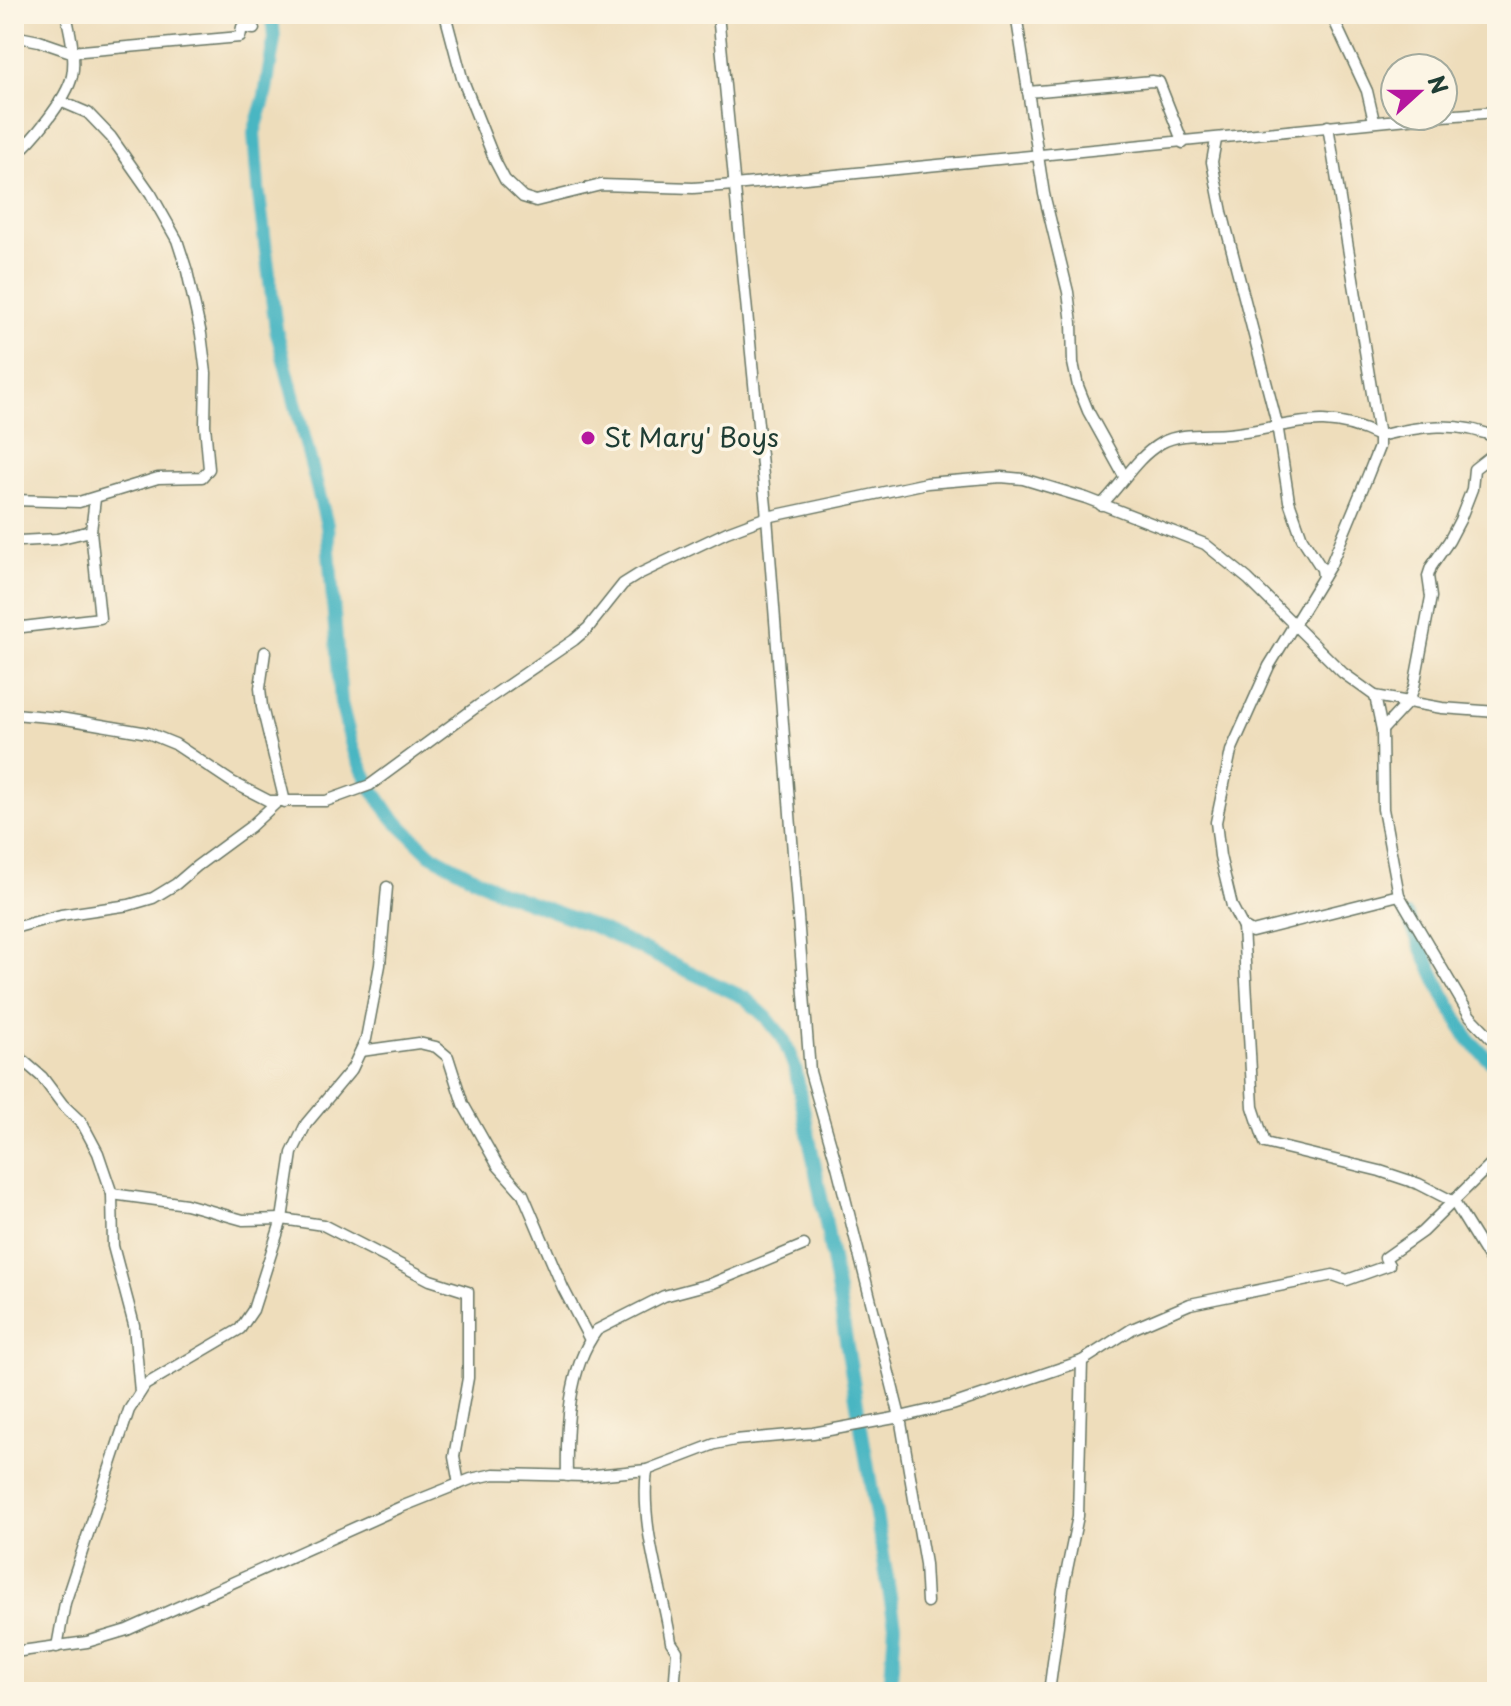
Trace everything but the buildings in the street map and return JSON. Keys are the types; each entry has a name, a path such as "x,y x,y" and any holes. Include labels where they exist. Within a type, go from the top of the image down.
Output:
{"street":[{"path":"14,156 60,101 72,79 66,14"},
{"path":"445,14 462,78 495,161 505,180 523,197 536,201 601,185 693,188 734,185 1216,140 1379,121"},
{"path":"718,14 767,517 810,1072 900,1417 925,1564 927,1602"},
{"path":"1016,14 1037,155 1068,292 1073,363 1078,386 1088,411 1124,476"},
{"path":"1331,14 1358,68 1374,121"},
{"path":"14,36 71,52 240,37 242,27 254,29"},
{"path":"1028,92 1159,82 1183,143"},
{"path":"14,500 79,502 147,480 196,478 207,473 206,373 199,326 177,240 136,171 94,118 60,101"},
{"path":"1459,115 1497,112"},
{"path":"1328,126 1379,447 1323,577 1269,666 1231,751 1216,822 1220,856 1232,906 1243,927 1253,1107 1265,1143 1380,1171 1419,1184 1454,1202 1497,1272"},
{"path":"1216,140 1212,162 1222,212 1277,424 1294,520 1322,569 1323,577"},
{"path":"1101,505 1115,492 1124,476 1152,450 1173,438 1230,434 1299,421 1354,423 1379,436 1416,427 1468,428 1497,438"},
{"path":"1382,730 1409,701 1431,597 1428,576 1431,567 1460,520 1472,489 1474,469 1497,451"},
{"path":"14,714 60,718 148,733 175,744 253,794 281,802 326,801 370,785 574,640 588,628 623,584 698,544 767,517 927,483 1001,477 1023,479 1169,528 1205,544 1248,579 1343,673 1375,696 1442,708 1497,712"},
{"path":"14,628 100,618 91,531 95,499"},
{"path":"19,541 57,539 91,531"},
{"path":"265,652 260,688 262,707 281,802"},
{"path":"1375,696 1382,730 1383,809 1399,895 1470,1016 1497,1044"},
{"path":"14,928 61,915 118,907 153,898 176,884 281,802"},
{"path":"57,1647 65,1603 129,1410 145,1385 240,1329 253,1310 282,1219 292,1153 314,1112 346,1078 361,1051 376,995 387,887"},
{"path":"1243,927 1252,932 1399,895"},
{"path":"14,1040 20,1058 42,1077 63,1105 82,1123 98,1153 112,1194 113,1246 134,1325 140,1392"},
{"path":"361,1051 419,1043 436,1047 448,1057 463,1104 498,1166 523,1194 563,1288 590,1340"},
{"path":"14,1652 57,1647 127,1630 412,1502 494,1474 614,1475 647,1470 715,1444 813,1433 900,1417 952,1405 1082,1361 1132,1329 1190,1304 1333,1275 1347,1280 1389,1265 1385,1258 1422,1232 1497,1158"},
{"path":"112,1194 186,1204 243,1220 282,1219 323,1225 430,1280 468,1292 468,1378 454,1457 459,1484"},
{"path":"567,1476 570,1413 577,1373 597,1330 664,1296 713,1283 804,1245"},
{"path":"1049,1692 1063,1589 1078,1516 1082,1361"},
{"path":"647,1470 646,1495 653,1553 671,1642 677,1651 674,1692"}],"waterway":[{"path":"272,14 274,40 265,96 254,133 258,188 276,329 327,525 341,703 353,750 370,785 390,815 430,854 499,891 593,926 745,998 783,1038 795,1068 824,1212 895,1625 890,1692"},
{"path":"1407,916 1443,994 1469,1040 1497,1067"}],"place":[{"name":"St Mary' Boys","path":"588,438"}]}
